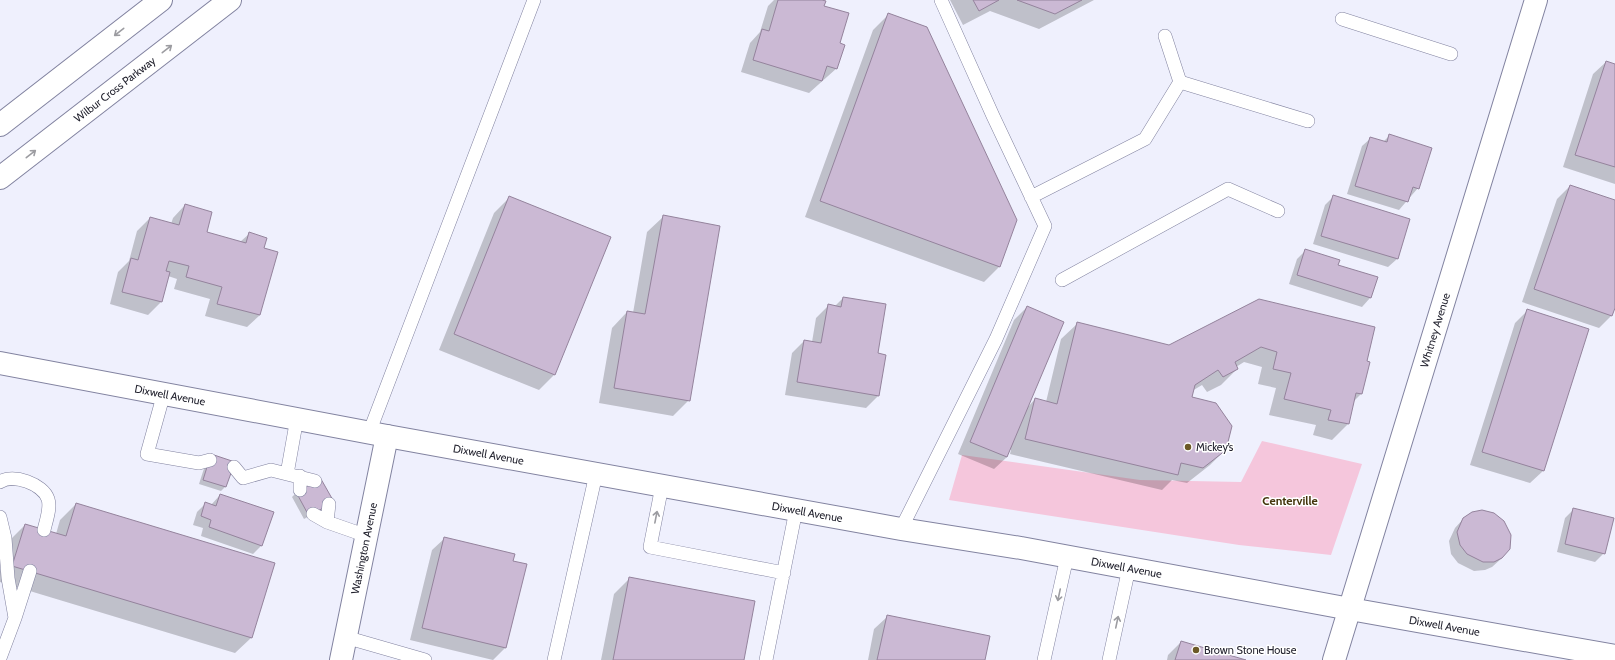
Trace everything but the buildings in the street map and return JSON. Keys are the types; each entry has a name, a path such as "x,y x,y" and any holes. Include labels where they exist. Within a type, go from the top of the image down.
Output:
{"main road":[{"path":"0,124 161,0"},
{"name":"Wilbur Cross Parkway","path":"0,178 230,0"},
{"name":"Whitney Avenue","path":"1334,660 1536,0"},
{"name":"Dixwell Avenue","path":"0,363 662,486 1129,568 1615,656"},
{"name":"Washington Avenue","path":"340,660 367,536 378,434"}],"lane":[{"path":"378,434 534,0"},
{"path":"902,529 996,339 1045,226 993,116 941,0"},
{"path":"1342,19 1451,54"},
{"path":"1031,197 1145,139 1180,82 1165,36"},
{"path":"1180,82 1308,122"},
{"path":"1062,280 1228,189 1278,211"},
{"path":"164,393 147,454 205,465"},
{"path":"297,418 293,475 300,490"},
{"path":"234,467 242,478"},
{"path":"229,480 271,470 315,481"},
{"path":"554,660 596,474"},
{"path":"0,482 2,480 14,479 32,482 43,490 48,499 48,510 44,530"},
{"path":"662,486 650,547 784,573"},
{"path":"327,522 329,504"},
{"path":"766,660 796,510"},
{"path":"313,514 327,522 367,536"},
{"path":"0,517 5,538 8,578 15,618"},
{"path":"1044,660 1067,557"},
{"path":"1109,660 1129,568"},
{"path":"0,658 30,571"},
{"path":"345,637 425,660"}],"shaded area":[{"path":"1262,441 1362,464 1331,555 1239,545 949,500 962,455 1140,480 1241,482"}],"place":[{"name":"Mickey’s","path":"1188,447"},
{"name":"Brown Stone House","path":"1196,650"}],"district":[{"name":"Centerville","path":"1290,500"}]}
